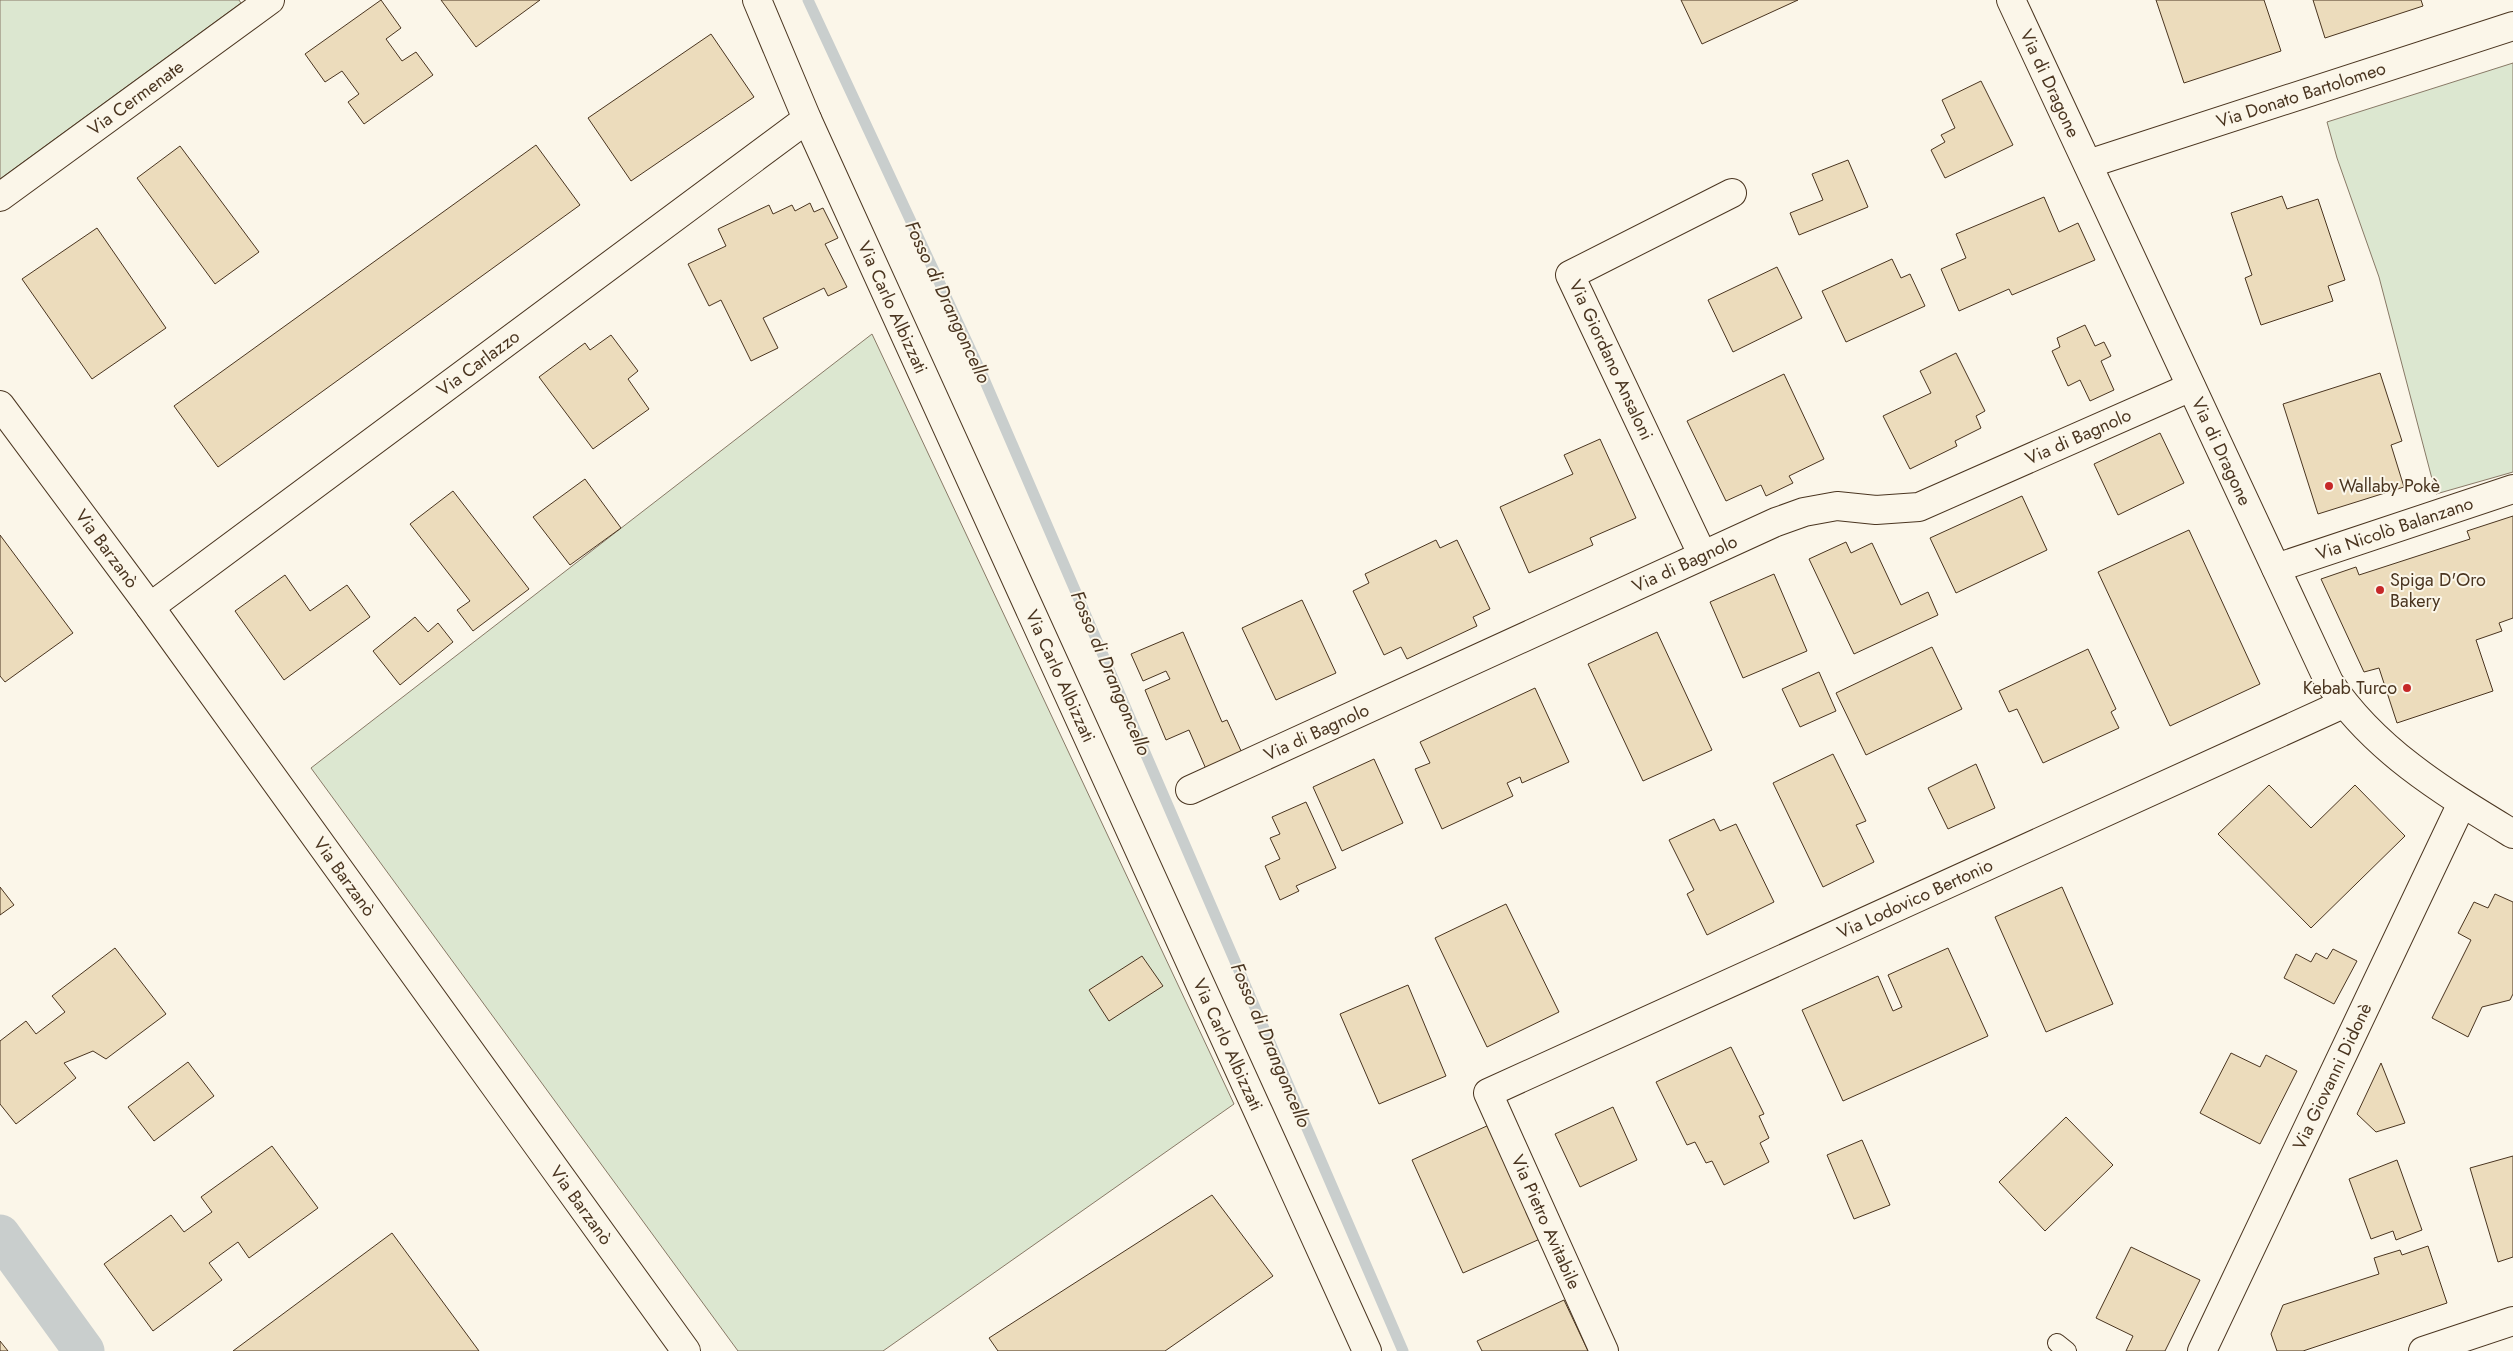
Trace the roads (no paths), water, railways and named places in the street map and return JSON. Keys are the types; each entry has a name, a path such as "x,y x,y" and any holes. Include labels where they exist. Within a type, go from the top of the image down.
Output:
{"street":[{"name":"Via Cermenate","path":"0,197 270,0"},
{"name":"Via Carlo Albizzati","path":"757,0 807,119 1366,1351"},
{"name":"Via di Dragone","path":"2011,0 2318,661 2343,704 2370,734 2405,765 2513,834"},
{"name":"Via Donato Bartolomeo","path":"2088,164 2513,26"},
{"name":"Via Carlazzo","path":"150,607 807,119"},
{"name":"Via Giordano Ansaloni","path":"1702,554 1570,275 1732,193"},
{"name":"Via di Bagnolo","path":"1190,790 1702,554 1804,512 1837,506 1876,510 1919,507 2191,387"},
{"name":"Via Barzanò","path":"0,405 150,607 686,1351"},
{"name":"Via Nicolò Balanzano","path":"2276,568 2513,489"},
{"name":"Via Lodovico Bertonio","path":"1488,1093 2343,704"},
{"name":"Via Giovanni Didonè","path":"2202,1351 2462,803"},
{"name":"Via Pietro Avitabile","path":"1488,1093 1604,1351"},
{"path":"2423,1351 2513,1321"}],"waterway":[{"name":"Fosso di Drangoncello","path":"808,0 981,372 1403,1351"},
{"path":"0,1235 84,1351"}],"place":[{"name":"Wallaby Pokè","path":"2329,486"},
{"name":"Spiga D'Oro Bakery","path":"2380,590"},
{"name":"Kebab Turco","path":"2407,688"}]}
